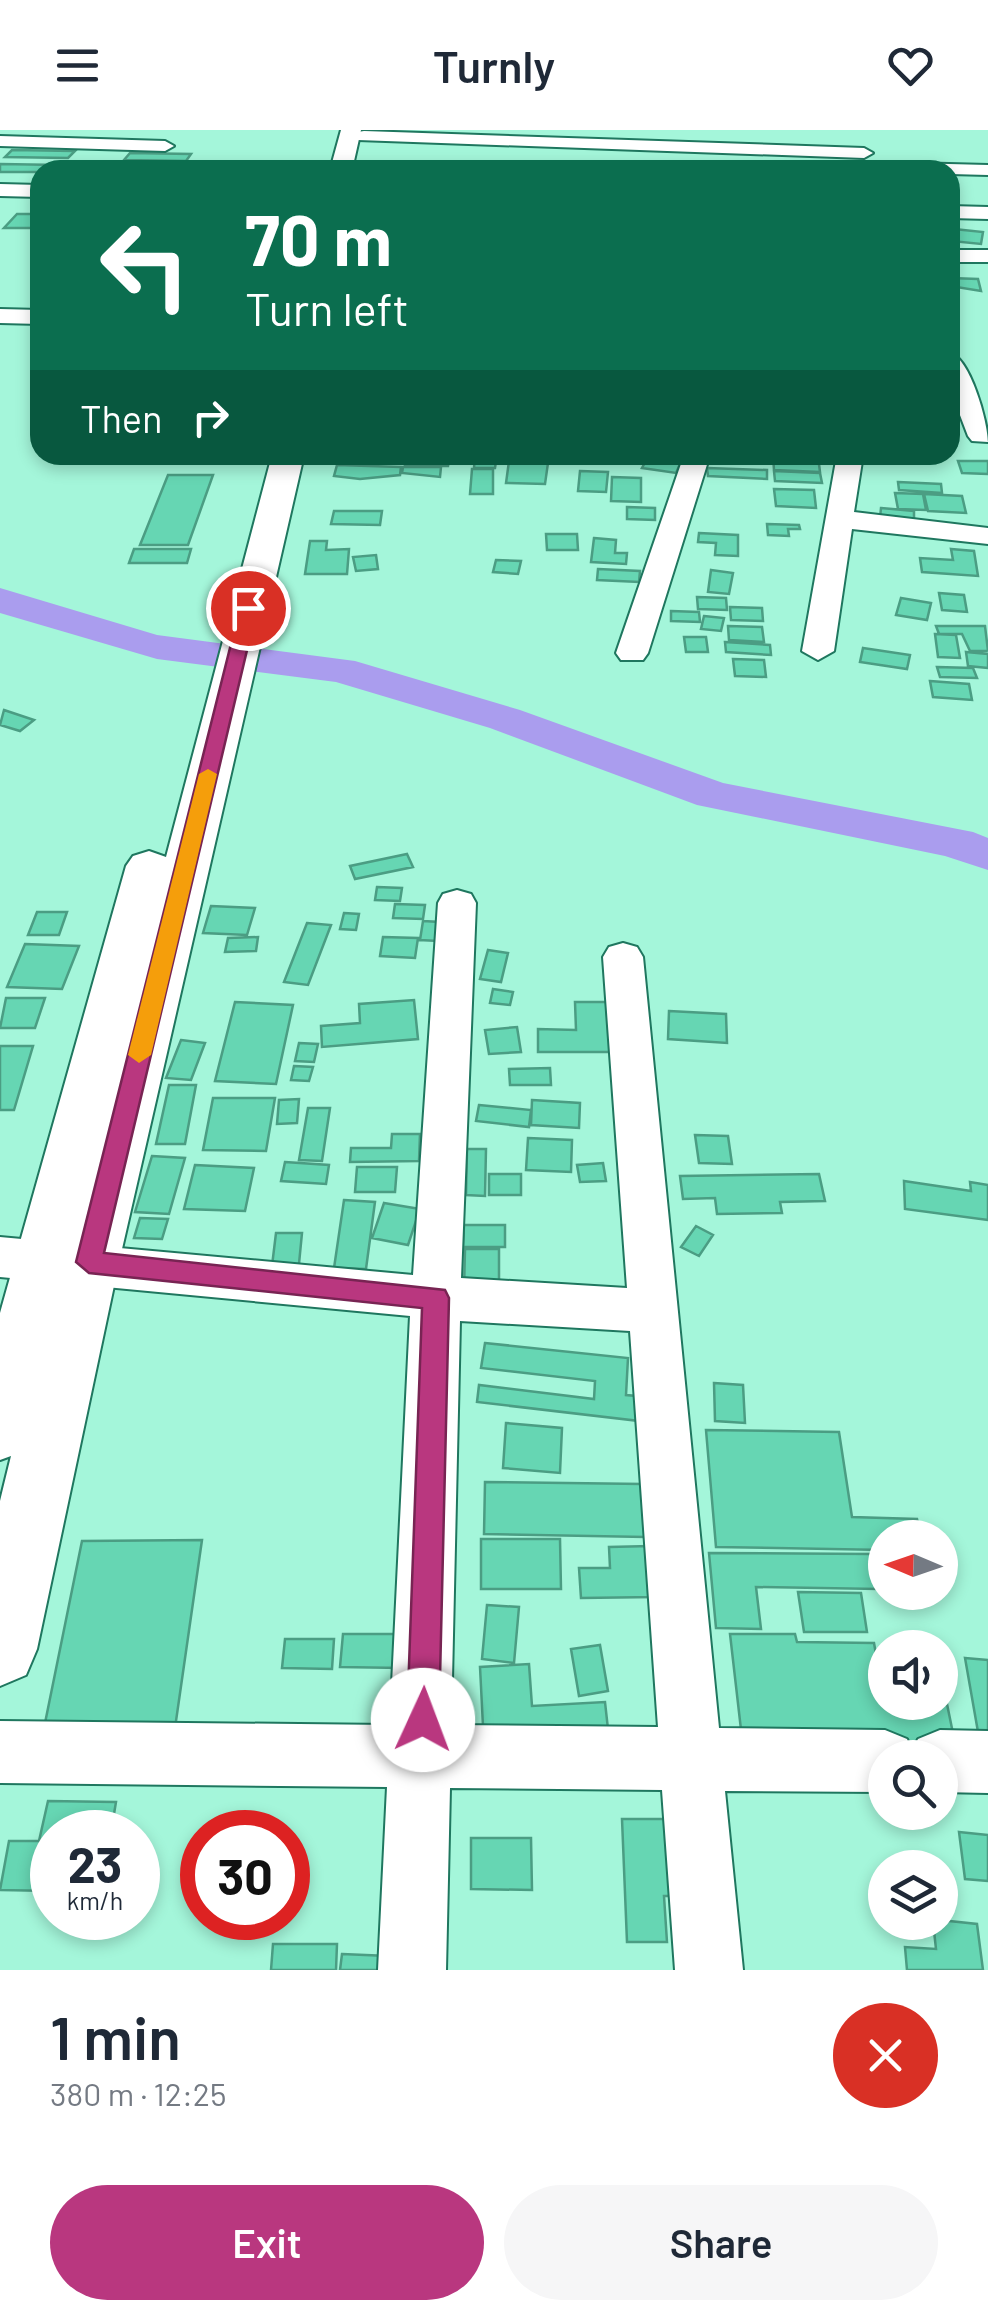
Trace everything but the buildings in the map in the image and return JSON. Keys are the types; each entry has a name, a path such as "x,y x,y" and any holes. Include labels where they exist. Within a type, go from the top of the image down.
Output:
{"main road":[{"path":"345,160 360,132"},
{"path":"357,160 360,132"},
{"path":"0,1430 45,1259 203,724 233,608 260,465"},
{"path":"233,608 284,465"},
{"path":"0,1649 45,1259"}],"street":[{"path":"855,130 867,160"},
{"path":"360,132 819,160"},
{"path":"0,141 165,146"},
{"path":"960,168 988,170"},
{"path":"0,190 30,190"},
{"path":"960,212 988,212"},
{"path":"960,256 988,256"},
{"path":"0,316 30,316"},
{"path":"960,371 988,376"},
{"path":"960,386 985,436 960,435"},
{"path":"632,654 694,465"},
{"path":"818,650 848,465"},
{"path":"839,519 988,536"},
{"path":"412,1970 436,1298 456,903"},
{"path":"623,957 708,1970"},
{"path":"45,1259 436,1298 654,1311"},
{"path":"0,1752 868,1760"},
{"path":"958,1761 988,1762"}],"waterway":[{"path":"0,600 89,630 157,647 340,670 505,719 713,795 956,843 988,855"}],"slow traffic":[{"path":"139,1055 208,774"}],"route":[{"path":"248,608 89,1262 436,1298 423,1720"}]}
